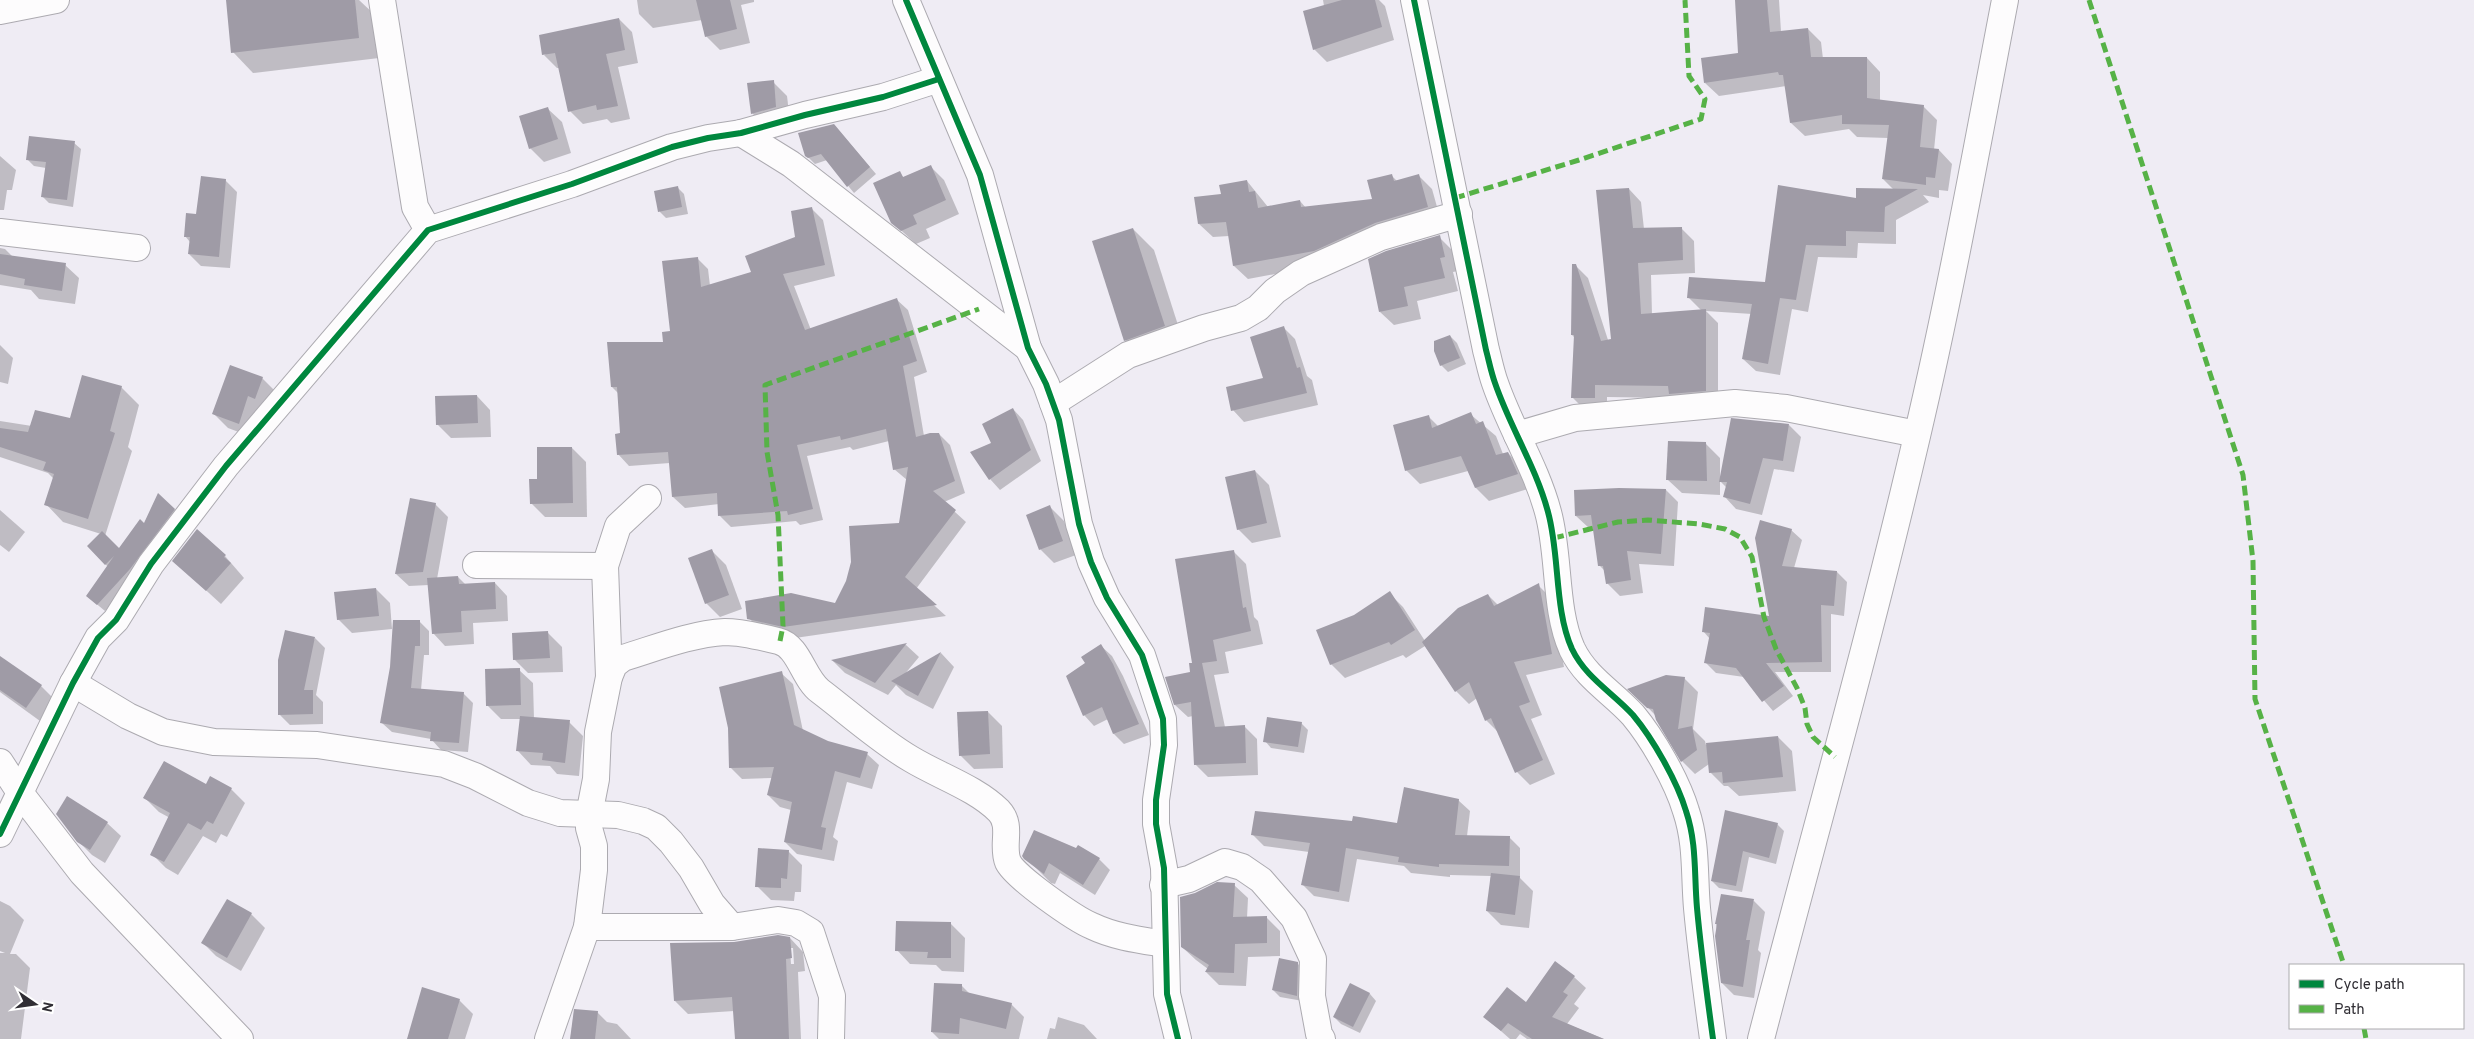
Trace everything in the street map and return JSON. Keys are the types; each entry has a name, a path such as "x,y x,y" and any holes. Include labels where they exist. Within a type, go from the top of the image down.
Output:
{"street":[{"path":"0,11 56,0"},
{"path":"382,0 415,207 428,230"},
{"path":"906,0 980,175 1028,348 1059,420 1079,524 1091,562 1107,598 1142,655 1163,719 1164,745 1156,800 1156,824 1164,868 1162,885 1167,994 1178,1039"},
{"path":"1414,0 1459,214 1472,286 1495,382 1539,482 1548,512 1554,538 1566,629 1572,648 1581,664 1596,683 1633,716 1655,748 1686,810 1695,849 1696,906 1713,1039"},
{"path":"1761,1039 1918,434 1965,210 2005,0"},
{"path":"0,834 73,683 98,638 116,620 151,564 226,466 428,230 572,184 672,147 708,138 741,133 805,115 883,97 939,79"},
{"path":"741,133 791,164 1028,348"},
{"path":"1053,403 1128,355 1204,328 1241,318 1258,308 1276,291 1302,273 1381,237 1459,214"},
{"path":"0,232 136,248"},
{"path":"1517,435 1575,418 1735,403 1786,408 1918,434"},
{"path":"609,677 605,566 618,526 648,498"},
{"path":"476,565 605,566"},
{"path":"548,1039 587,927 594,870 594,846 589,828 589,814 596,779 598,732 609,677 614,665 623,658 701,634 728,632 780,641 792,650 804,672 817,689 909,758 986,800 1001,813 1007,826 1006,848 1008,862 1027,882 1091,926 1127,938 1165,944"},
{"path":"73,683 128,716 164,732 214,742 317,745 444,764 475,776 528,803 560,813 618,815 643,821 656,827 691,868 712,904 732,927"},
{"path":"0,762 21,794 87,879 239,1036"},
{"path":"1162,885 1189,879 1225,862 1242,867 1261,880 1294,918 1313,959 1312,996 1322,1039"},
{"path":"587,927 732,927 778,920 796,922 811,932 832,996 831,1039"}],"building":[{"path":"226,0 355,0 359,38 231,53"},
{"path":"696,0 730,0 737,29 705,37"},
{"path":"1342,0 1375,0 1382,27 1313,50 1303,11"},
{"path":"1735,0 1767,0 1770,32 1808,28 1811,57 1867,57 1867,98 1924,105 1920,147 1939,149 1935,178 1926,177 1926,185 1882,179 1889,125 1842,124 1842,115 1790,123 1783,75 1779,75 1778,72 1704,83 1701,58 1738,53"},
{"path":"619,18 625,50 606,54 618,106 597,110 596,105 568,112 555,53 542,55 539,35"},
{"path":"774,80 776,107 751,114 747,83"},
{"path":"548,107 558,139 529,149 519,116"},
{"path":"834,124 870,167 847,187 821,154 808,158 805,156 798,133"},
{"path":"29,136 75,141 67,200 41,197 46,162 26,160"},
{"path":"931,165 946,200 913,215 917,224 901,231 891,223 873,183 900,171 903,177"},
{"path":"1392,174 1394,181 1419,174 1428,207 1375,223 1314,251 1233,266 1226,222 1198,224 1194,197 1221,194 1219,185 1247,180 1249,192 1255,191 1258,208 1300,200 1301,207 1372,199 1367,180"},
{"path":"201,176 226,179 219,257 188,254 190,237 184,237 186,213 196,214"},
{"path":"1778,185 1856,198 1856,188 1918,189 1885,207 1884,232 1846,231 1846,246 1806,245 1796,300 1780,298 1768,364 1742,359 1752,304 1687,298 1689,277 1765,282"},
{"path":"678,186 682,207 658,212 654,191"},
{"path":"1629,188 1633,228 1682,227 1683,260 1638,263 1641,314 1706,309 1706,391 1669,394 1668,386 1595,385 1595,398 1571,398 1574,335 1571,335 1572,264 1576,264 1601,341 1611,339 1596,190"},
{"path":"812,207 825,265 783,274 805,330 897,298 917,361 903,366 916,437 930,433 939,433 955,481 933,491 956,510 905,577 937,605 783,627 747,619 745,601 791,593 835,603 846,581 851,562 849,526 899,523 908,467 893,470 886,429 841,440 840,436 797,445 813,509 788,515 787,511 718,516 717,493 672,497 668,452 617,455 615,434 620,433 617,387 611,387 607,342 663,342 662,332 670,331 662,261 698,257 701,287 751,272 745,256 795,237 791,211"},
{"path":"1133,228 1165,326 1124,341 1092,241"},
{"path":"1440,235 1445,257 1440,258 1445,278 1404,287 1408,306 1379,312 1368,259 1386,251"},
{"path":"0,254 66,263 62,291 24,285 25,279 0,274"},
{"path":"1284,326 1297,368 1300,367 1307,393 1231,411 1226,387 1263,378 1250,337"},
{"path":"1450,335 1460,358 1440,366 1434,351 1434,341"},
{"path":"230,365 263,377 255,399 248,396 239,424 212,414"},
{"path":"82,375 122,386 110,431 115,433 88,519 44,505 54,474 43,470 46,462 0,447 0,428 28,432 35,410 70,418"},
{"path":"477,395 478,423 436,425 435,396"},
{"path":"1013,408 1031,450 989,480 970,452 991,443 982,424"},
{"path":"1471,412 1476,424 1483,421 1496,455 1508,452 1518,474 1475,488 1461,456 1405,471 1393,425 1429,415 1432,428"},
{"path":"1731,418 1789,424 1783,461 1763,458 1750,504 1723,497 1727,482 1719,482"},
{"path":"1668,441 1706,442 1707,481 1666,480"},
{"path":"537,447 572,447 573,503 530,504 529,479 537,479"},
{"path":"1255,470 1267,523 1237,530 1225,477"},
{"path":"1619,488 1666,489 1661,554 1627,551 1631,580 1606,584 1603,566 1598,566 1591,515 1575,516 1574,490"},
{"path":"158,493 175,509 130,569 97,605 86,596 114,556 105,565 87,546 102,531 119,548 140,519 144,523"},
{"path":"410,498 436,503 423,572 395,574"},
{"path":"1050,505 1063,541 1039,550 1026,515"},
{"path":"1760,520 1792,529 1782,566 1837,571 1834,606 1821,605 1822,662 1766,663 1784,686 1762,702 1736,668 1704,663 1710,633 1702,632 1705,607 1769,616 1755,538"},
{"path":"197,529 226,555 224,557 231,563 206,591 172,561"},
{"path":"712,549 729,595 705,604 688,558"},
{"path":"1234,550 1243,608 1246,607 1251,631 1213,640 1217,661 1202,663 1215,727 1245,725 1246,763 1194,765 1191,702 1174,705 1165,677 1190,672 1189,663 1192,663 1175,559"},
{"path":"458,576 459,584 495,582 496,609 461,611 462,632 432,634 427,578"},
{"path":"1539,583 1552,654 1514,662 1530,702 1519,706 1543,760 1515,773 1491,718 1485,721 1469,682 1455,692 1422,642 1458,608 1488,594 1494,606"},
{"path":"376,588 379,616 337,620 334,592"},
{"path":"1390,591 1415,630 1391,645 1389,642 1330,665 1316,630 1354,615"},
{"path":"393,620 420,620 420,646 415,646 411,688 464,692 459,743 430,741 431,732 380,723 390,667"},
{"path":"285,630 315,637 304,690 313,690 313,714 278,715 278,660"},
{"path":"548,631 550,658 513,660 512,633"},
{"path":"907,643 875,683 831,660"},
{"path":"1101,644 1113,664 1139,724 1113,734 1102,707 1083,716 1066,676 1085,663 1081,657"},
{"path":"941,652 918,696 891,681"},
{"path":"0,656 42,685 26,708 0,690"},
{"path":"520,668 521,705 486,706 485,669"},
{"path":"782,671 794,725 828,741 868,752 860,778 835,771 821,827 826,828 822,850 784,842 792,802 767,795 774,767 729,768 728,728 719,687"},
{"path":"1666,675 1685,677 1678,729 1692,726 1697,750 1681,762 1656,720 1653,709 1647,708 1627,689"},
{"path":"988,711 990,754 959,756 957,712"},
{"path":"520,716 570,720 565,763 542,760 543,753 516,751"},
{"path":"1267,717 1302,722 1298,747 1263,742"},
{"path":"1778,736 1783,777 1723,783 1722,772 1709,773 1706,743"},
{"path":"164,761 206,784 210,776 232,788 213,824 207,821 201,830 188,823 164,862 150,855 170,813 143,798"},
{"path":"1404,787 1459,799 1455,835 1510,836 1509,866 1439,864 1439,867 1398,862 1399,857 1346,848 1339,892 1301,885 1310,843 1251,835 1255,811 1352,821 1353,816 1397,823"},
{"path":"67,796 108,822 90,850 77,842 56,814"},
{"path":"1725,810 1778,823 1769,858 1743,851 1736,886 1711,881"},
{"path":"1034,830 1076,848 1078,845 1100,858 1083,885 1049,863 1044,874 1024,859 1022,856"},
{"path":"758,848 789,850 787,879 781,878 781,888 755,887"},
{"path":"1491,873 1520,876 1515,915 1486,911"},
{"path":"1217,882 1235,883 1233,917 1267,916 1267,943 1235,944 1234,973 1205,972 1209,965 1181,947 1180,897 1195,893"},
{"path":"1721,894 1754,899 1746,940 1750,940 1743,987 1721,983 1715,936 1717,924 1715,924"},
{"path":"227,899 252,913 227,958 201,943"},
{"path":"896,921 951,922 951,958 927,958 928,952 895,951"},
{"path":"778,935 790,937 792,958 786,959 789,1039 735,1039 732,997 674,1001 670,943 734,942"},
{"path":"1279,958 1298,962 1297,996 1272,990"},
{"path":"1555,961 1575,976 1563,992 1568,995 1552,1017 1604,1039 1532,1039 1508,1023 1501,1031 1483,1017 1507,987 1526,1002"},
{"path":"934,983 962,984 962,991 1012,1003 1006,1029 960,1018 959,1034 931,1032"},
{"path":"1350,983 1370,993 1353,1027 1333,1017"},
{"path":"422,987 460,999 448,1039 407,1039"},
{"path":"574,1009 598,1011 595,1039 570,1039"}],"marked path":[{"path":"1455,198 1579,160 1701,119 1705,99 1689,76 1685,0"},
{"path":"2089,0 2243,475 2253,561 2255,699 2344,964"},
{"path":"780,641 783,626 778,515 767,452 765,385 979,309"},
{"path":"1554,538 1618,522 1648,520 1699,524 1725,529 1740,537 1752,557 1764,617 1776,649 1797,688 1805,708 1807,724 1813,737 1835,757"},
{"path":"2364,1029 2366,1039"}],"cycle path":[{"path":"906,0 980,175 1028,348 1046,384 1059,420 1079,524 1091,562 1107,598 1142,655 1163,719 1164,745 1156,800 1156,824 1164,868 1167,994 1178,1039"},
{"path":"1414,0 1486,350 1501,399 1537,479 1548,512 1552,529 1562,617 1566,633 1572,649 1584,668 1633,715 1648,736 1671,774 1690,823 1694,847 1696,895 1704,974 1713,1039"},
{"path":"0,834 73,683 98,638 116,620 151,564 226,466 428,230 572,184 672,147 708,138 741,133 805,115 883,97 939,79"}]}
